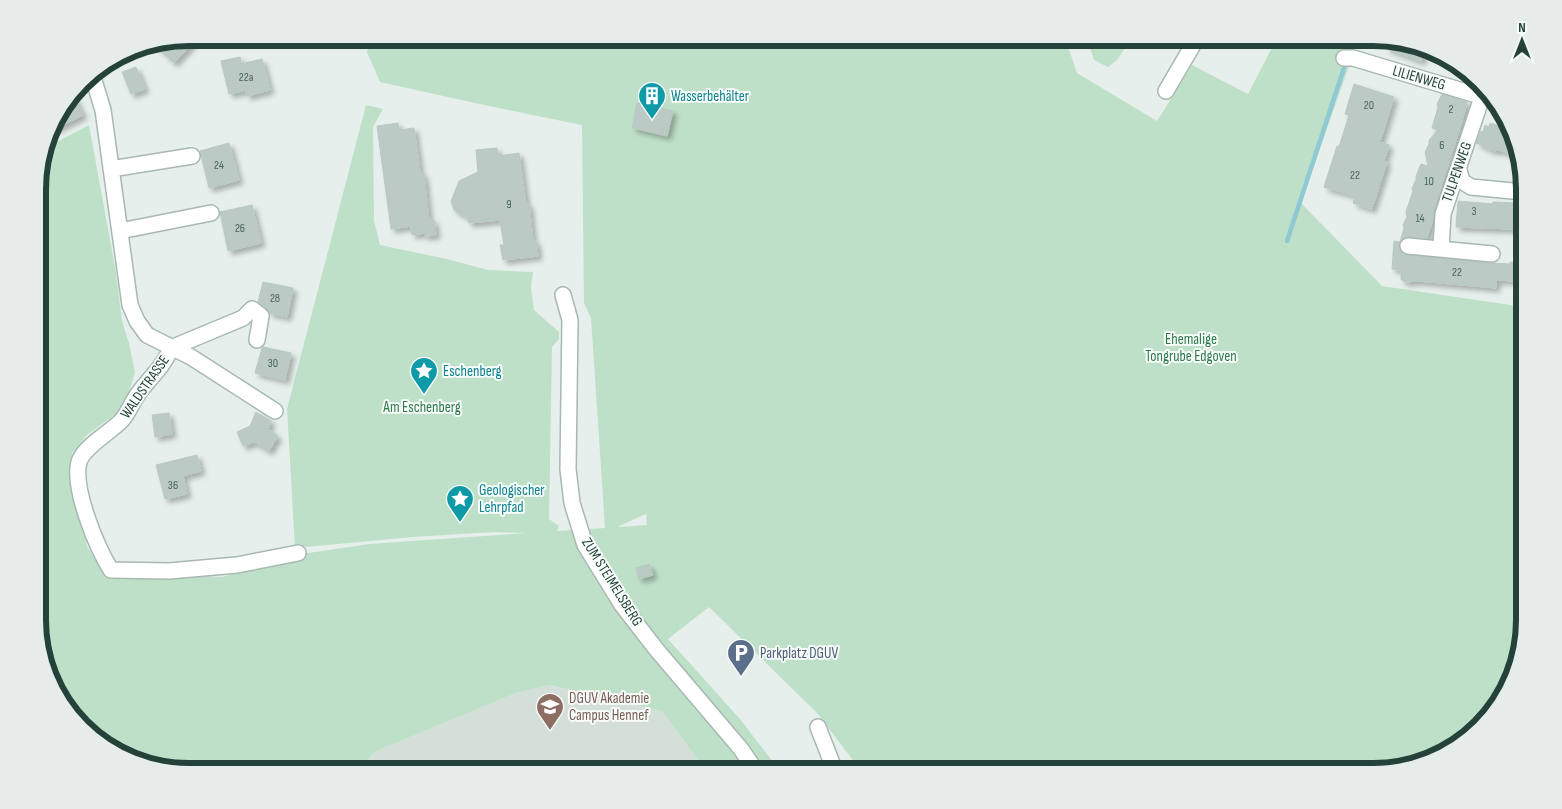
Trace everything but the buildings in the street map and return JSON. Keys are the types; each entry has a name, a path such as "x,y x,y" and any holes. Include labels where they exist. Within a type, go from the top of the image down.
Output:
{"street":[{"path":"1166,91 1192,46"},
{"name":"LILIENWEG","path":"1348,58 1482,97"},
{"name":"WALDSTRASSE","path":"95,82 103,110 130,305 137,321 147,335 171,348 166,361 138,393 122,419 91,446 79,461 77,479 79,489 98,545 111,570 169,571 237,565 298,553"},
{"name":"TULPENWEG","path":"1441,250 1443,214 1452,183 1486,103"},
{"path":"111,169 192,156"},
{"path":"1458,170 1462,181 1471,187 1516,191"},
{"path":"120,231 211,213"},
{"path":"1408,246 1492,254"},
{"name":"ZUM STEIMELSBERG","path":"563,295 570,320 569,477 572,503 585,545 622,605 750,763"},
{"path":"171,348 243,318 252,309 261,316 257,340"},
{"path":"171,348 191,357 275,411"},
{"path":"818,727 832,762"}],"shaded area":[{"name":"DGUV Akademie Campus Hennef","path":"548,685 662,711 700,763 366,763 374,752 516,693"}],"green space":[{"path":"369,46 1068,46 1077,73 1157,121 1192,65 1248,94 1273,46 1337,46 1342,48 1350,63 1301,203 1382,286 1516,306 1516,619 1511,657 1501,683 1492,699 1480,714 1452,739 1419,755 1400,760 1382,762 855,762 818,714 709,607 668,639 740,719 773,763 700,763 662,711 549,685 516,693 374,752 366,763 171,762 152,758 126,748 110,739 95,727 70,699 54,666 47,638 47,171 54,143 89,125 116,273 122,321 135,372 124,408 87,435 72,453 69,473 85,525 87,546 103,573 222,577 295,555 369,544 527,533 495,532 413,537 295,548 287,409 366,105 383,109 373,127 374,220 380,245 488,270 533,272 531,287 534,310 559,332 559,339 552,347 549,519 559,526 557,531 605,528 591,318 584,303 582,125 380,82 367,52","holes":["646,514 647,525 619,526"]},
{"path":"1090,46 1127,46 1117,60 1108,67 1094,60"}],"waterway":[{"path":"1287,241 1344,68"}],"place":[{"name":"Wasserbehälter","path":"652,120"},
{"name":"Eschenberg","path":"424,395"},
{"name":"Geologischer Lehrpfad","path":"460,523"},
{"name":"Parkplatz DGUV","path":"741,677"},
{"name":"DGUV Akademie Campus Hennef","path":"550,731"}],"park label":[{"name":"Ehemalige Tongrube Edgoven","path":"1191,348"},
{"name":"Am Eschenberg","path":"422,407"}]}
